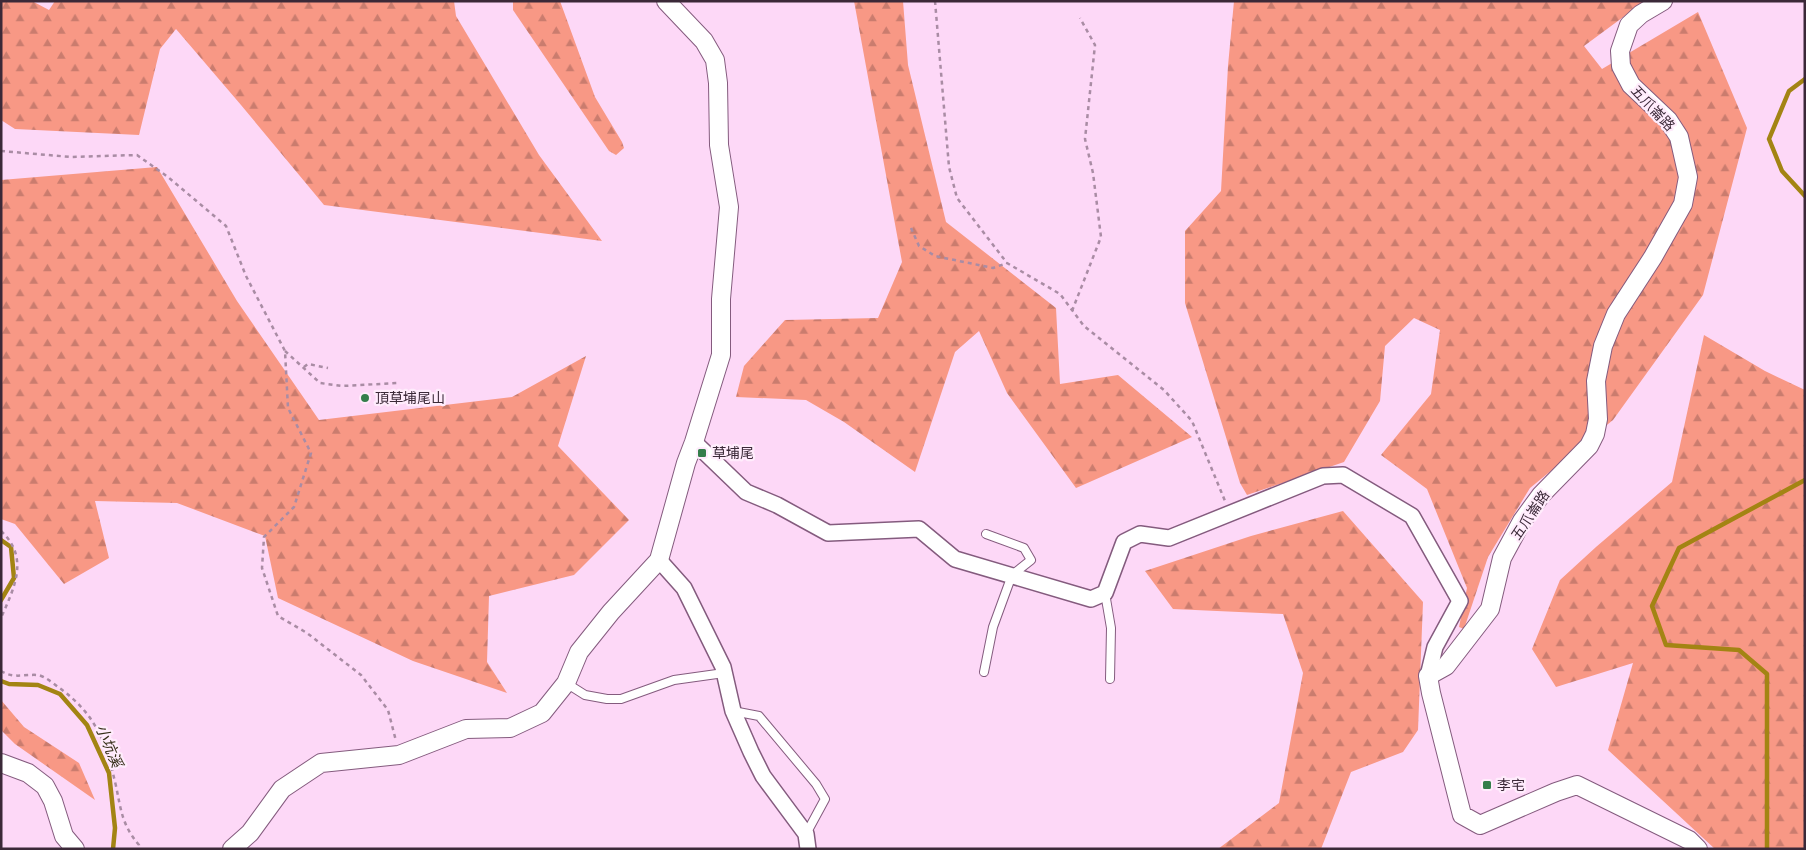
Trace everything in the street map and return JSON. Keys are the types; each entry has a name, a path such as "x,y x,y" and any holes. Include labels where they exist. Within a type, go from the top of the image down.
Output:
{"street":[{"path":"232,849 250,833 282,789 321,762 399,755 466,729 510,728 542,713 566,684 580,652 611,612 659,560 686,463 721,355 721,300 729,207 719,145 718,83 714,60 704,41 666,1"},
{"name":"五爪崙路","path":"1428,676 1446,666 1490,608 1502,558 1522,521 1541,495 1589,446 1595,434 1598,419 1596,381 1602,346 1616,314 1653,257 1683,204 1688,178 1679,137 1668,120 1631,85 1621,66 1620,51 1629,25 1641,14 1662,1"},
{"path":"694,442 746,492 777,505 828,533 919,530 955,559 1091,599 1105,593 1124,542 1140,534 1169,538 1323,476 1343,475 1412,516 1460,601 1435,647 1428,676 1430,693 1462,816 1480,826 1556,792 1578,786 1689,840 1698,849"},
{"path":"659,560 684,588 723,667 734,711 751,752 763,776 807,844"},
{"path":"1,763 28,772 45,786 53,801 64,836 75,849"}],"lane":[{"path":"984,672 993,627 1012,576 1031,560 1024,548 986,534"},
{"path":"1105,593 1111,628 1110,678"},
{"path":"566,684 585,695 607,699 621,699 674,680 724,673"},
{"path":"734,711 759,716 816,784 826,799 807,844"}],"path":[{"path":"935,1 949,167 957,198 1007,263 1060,294 1084,326 1164,390 1192,420 1231,514"},
{"path":"1072,311 1100,238 1093,173 1085,138 1095,45 1080,18"},
{"path":"1,151 71,157 137,155 168,177 226,226 246,276 285,351 320,383 342,386 398,383"},
{"path":"910,228 919,246 935,256 993,268 1007,263"},
{"path":"285,351 288,408 311,453 294,507 264,537 262,568 278,616 307,633 361,675 388,710 399,755"},
{"path":"304,367 308,364 328,368"},
{"path":"1,530 6,535 19,559 14,587 1,618"},
{"path":"1,671 9,676 40,675 62,690 88,714 104,742 120,810 129,833 139,845 139,849"}],"green space":[{"path":"1,1 32,1 49,10 55,1 454,1 456,16 539,155 602,241 324,205 176,29 160,49 139,135 15,129 1,120"},
{"path":"513,1 560,1 595,97 622,142 624,148 616,155 609,151 513,10"},
{"path":"854,1 903,1 908,65 946,222 1056,308 1060,384 1118,375 1192,437 1076,488 1007,393 979,331 955,352 915,472 844,422 806,400 736,397 744,366 785,320 878,318 902,262"},
{"path":"1234,1 1645,1 1584,46 1602,69 1698,12 1747,128 1703,295 1613,420 1530,488 1488,557 1464,629 1459,627 1467,588 1427,489 1381,455 1431,394 1440,330 1414,318 1385,346 1380,401 1344,462 1247,495 1240,483 1185,303 1185,231 1221,191 1228,66"},
{"path":"157,167 237,301 319,420 512,397 586,356 558,446 629,520 574,575 489,596 487,662 507,693 413,661 278,598 265,536 177,503 95,501 109,558 64,584 15,524 1,519 1,180"},
{"path":"1704,335 1765,371 1805,390 1805,849 1715,849 1608,750 1633,663 1556,687 1532,649 1560,580 1672,482"},
{"path":"1343,511 1423,602 1418,730 1403,752 1351,772 1321,849 1218,849 1279,803 1303,673 1283,614 1173,609 1145,571 1251,536"},
{"path":"1,700 24,727 79,763 95,800 15,744 1,730"}],"waterway":[{"path":"1805,79 1789,91 1769,139 1782,171 1805,196"},
{"path":"1767,849 1767,674 1739,650 1666,645 1652,606 1679,548 1805,480"},
{"name":"小坑溪","path":"1,540 11,547 14,578 1,600"},
{"name":"小坑溪","path":"1,681 9,684 38,685 60,694 87,725 109,773 115,828 113,849"}],"place":[{"name":"頂草埔尾山","path":"365,398"},
{"name":"草埔尾","path":"702,453"},
{"name":"李宅","path":"1487,785"}]}
